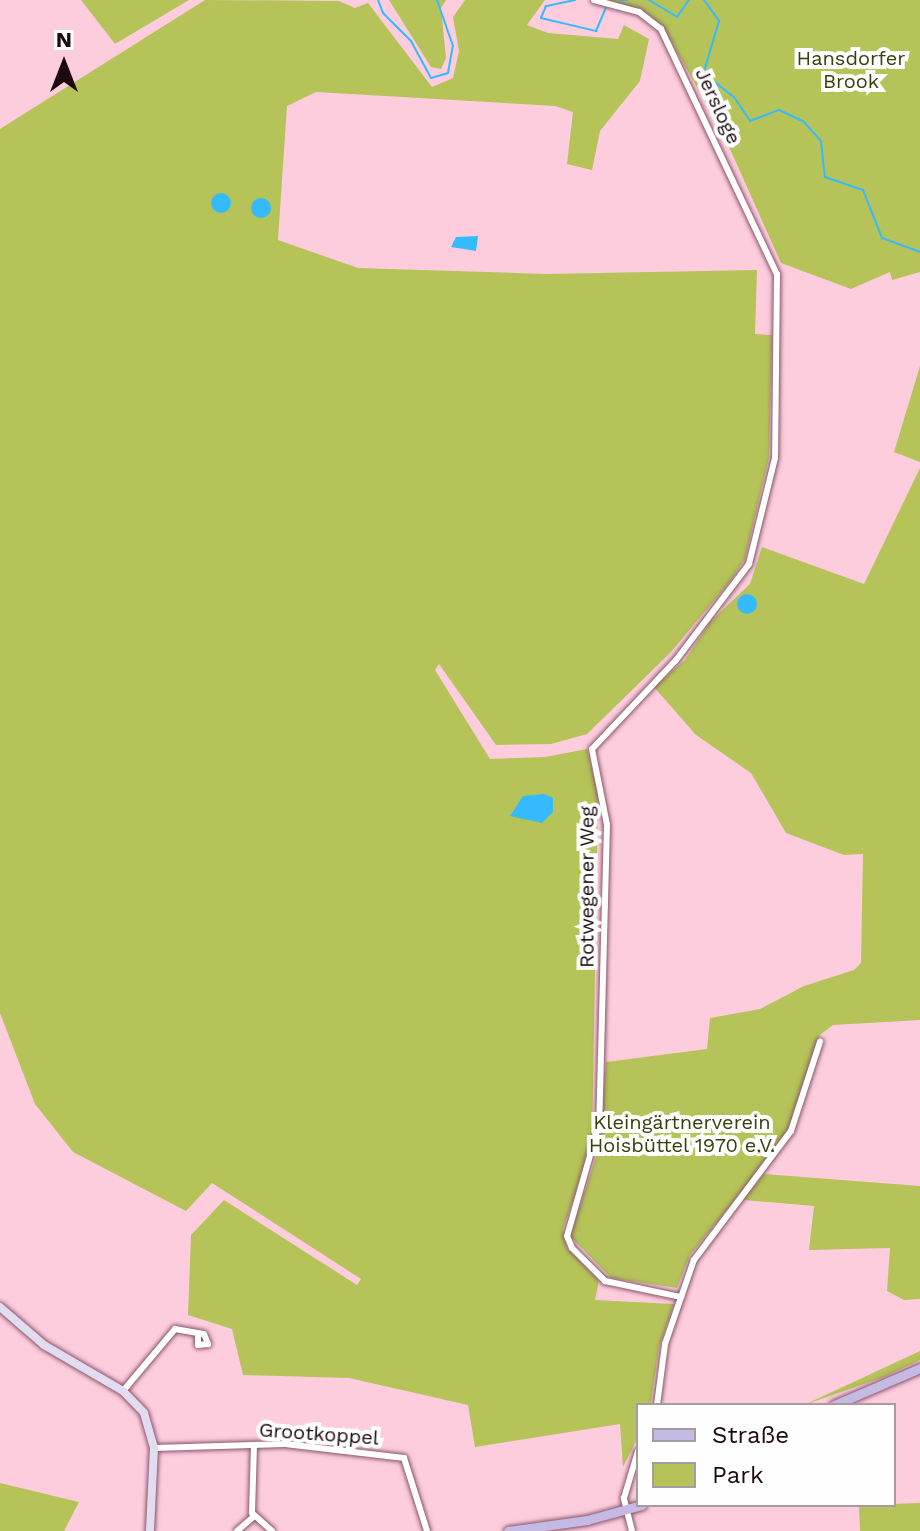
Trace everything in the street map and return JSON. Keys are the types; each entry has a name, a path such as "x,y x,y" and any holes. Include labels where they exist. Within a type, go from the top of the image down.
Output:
{"main road":[{"path":"839,1403 920,1368"},
{"path":"508,1531 542,1529 636,1507"}],"street":[{"name":"Jersloge","path":"597,2 645,15 664,35 776,268"},
{"name":"Rotwegener Weg","path":"681,1297 605,1281 572,1248 567,1236 599,1124 607,825 592,749 599,735 676,660 749,564 775,458 776,268"},
{"path":"657,1403 665,1344 701,1247 797,1122 820,1042"},
{"path":"0,1307 44,1345 123,1391 144,1413 154,1448 150,1531"},
{"path":"123,1391 175,1329 198,1336"},
{"path":"237,1531 254,1516 254,1445"},
{"name":"Grootkoppel","path":"154,1448 254,1445 331,1448 408,1460 427,1531"},
{"path":"632,1531 625,1495 636,1458"},
{"path":"254,1516 272,1531"}],"green space":[{"path":"81,0 189,0 115,44"},
{"path":"205,0 339,1 355,8 368,3 432,87 453,78 459,51 453,17 465,0 545,0 527,25 548,33 618,39 624,25 649,39 640,81 600,131 592,170 567,164 573,112 555,106 316,92 287,106 278,240 358,268 546,274 757,270 755,334 772,335 769,457 745,559 728,584 670,653 587,734 551,744 496,745 439,664 435,670 490,759 545,757 587,749 598,794 592,1145 563,1229 567,1248 599,1281 595,1300 674,1304 659,1347 651,1403 636,1403 636,1441 623,1467 620,1424 475,1447 468,1405 349,1378 243,1375 232,1329 188,1315 191,1235 224,1200 357,1285 361,1279 212,1183 186,1211 73,1152 35,1104 0,1013 0,129"},
{"path":"389,0 446,0 441,8 446,58 441,69 431,67"},
{"name":"Hansdorfer Brook","path":"601,0 920,0 920,272 892,280 890,272 851,289 781,263 721,129 661,24 641,9"},
{"path":"920,366 920,462 894,452"},
{"name":"Kleingärtnerverein Hoisbüttel 1970 e.V.","path":"920,468 920,1020 833,1025 820,1035 791,1130 690,1255 677,1288 611,1278 570,1236 600,1145 606,1062 707,1049 710,1018 760,1009 804,986 854,970 861,963 863,854 844,855 786,833 751,773 696,735 654,687 685,660 711,621 750,584 762,547 864,584"},
{"path":"764,1174 920,1186 920,1299 904,1300 887,1291 890,1248 809,1250 814,1206 743,1200"},
{"path":"920,1351 920,1360 884,1377 808,1403"},
{"path":"0,1483 79,1502 64,1531 0,1531"},
{"path":"920,1503 920,1531 860,1531 859,1507 896,1507 896,1504"}],"water":[{"path":"217,193 225,193 231,203 225,213 217,213 211,207 211,199"},
{"path":"261,198 268,201 271,208 268,215 261,218 254,215 251,208 254,201"},
{"path":"478,236 476,251 451,247 456,237"},
{"path":"747,594 754,597 757,604 754,611 747,614 740,611 737,604 740,597"},
{"path":"544,794 553,798 553,812 542,823 510,816 523,796"}],"waterway":[{"path":"378,0 383,13 411,41 431,78 448,73 453,46 437,0"},
{"path":"575,0 546,6 541,18 596,31 606,7"},
{"path":"620,0 627,0"},
{"path":"649,0 677,17 689,0"},
{"path":"704,0 719,21 705,68 707,76 734,97 750,121 779,110 803,121 821,141 825,177 863,190 882,238 920,252"}]}
